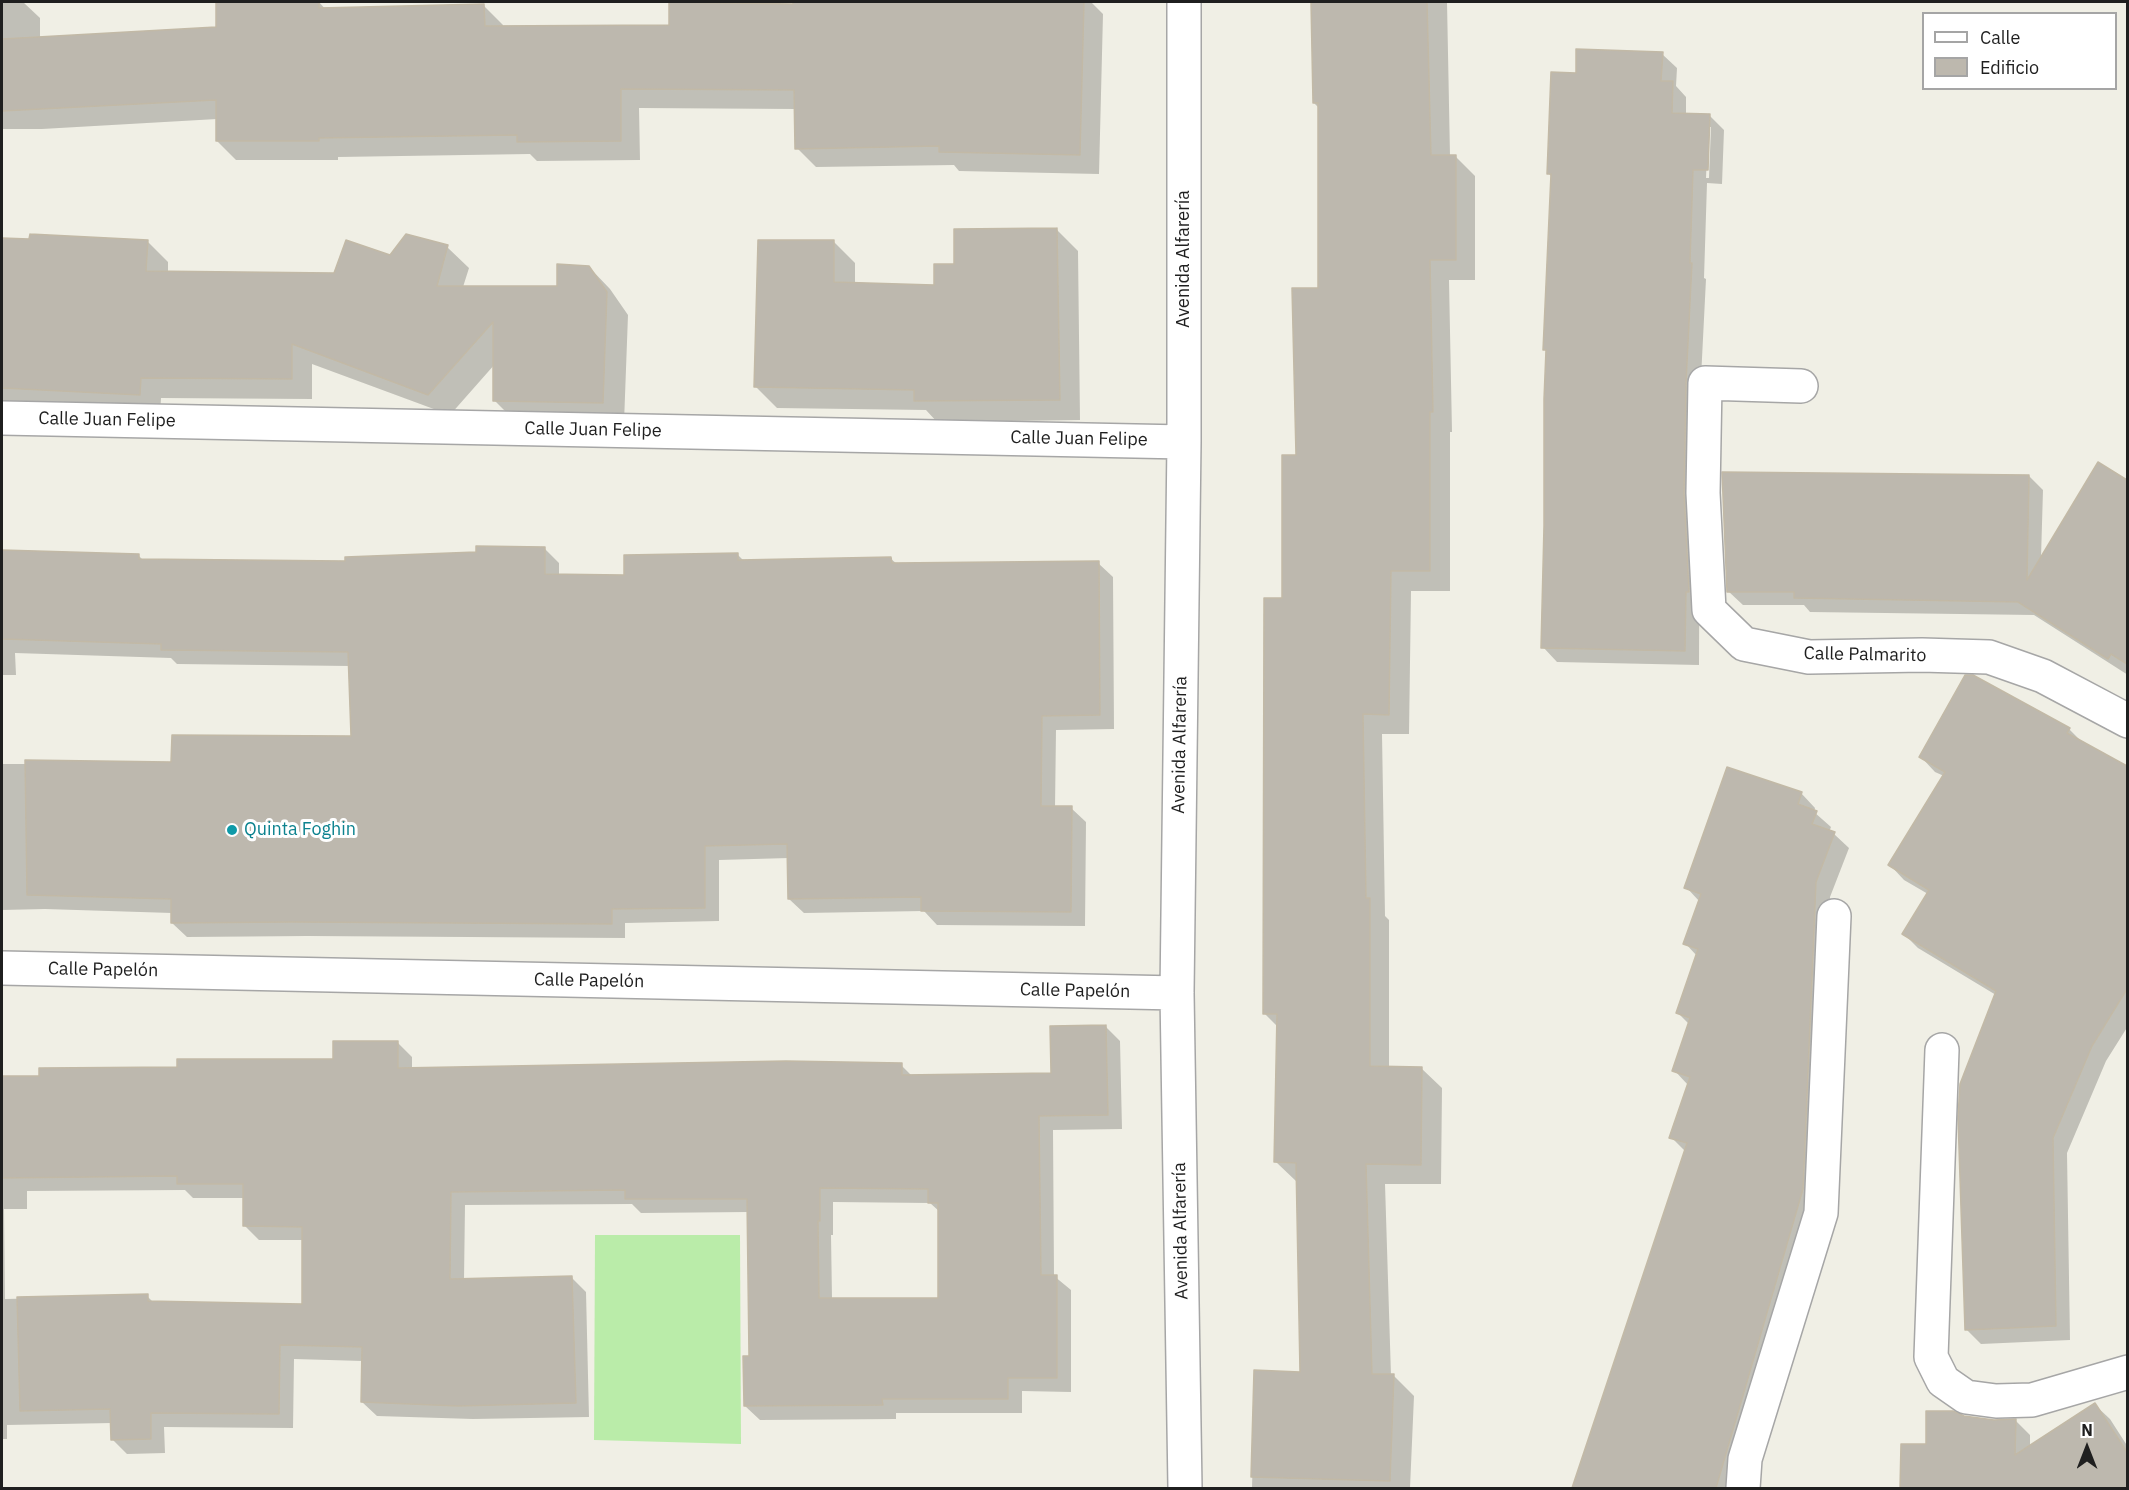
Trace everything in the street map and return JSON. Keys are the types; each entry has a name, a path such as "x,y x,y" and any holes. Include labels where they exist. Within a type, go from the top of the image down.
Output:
{"street":[{"name":"Avenida Alfarería","path":"1184,2 1184,442 1177,993 1185,1488"},
{"name":"Calle Palmarito","path":"1801,386 1705,383 1703,493 1709,610 1744,644 1809,657 1922,655 1989,657 2043,676 2127,722"},
{"name":"Calle Juan Felipe","path":"2,418 1184,442"},
{"path":"1743,1488 1745,1459 1821,1214 1834,916"},
{"name":"Calle Papelón","path":"2,968 1177,993"},
{"path":"1942,1050 1931,1357 1943,1381 1966,1397 1996,1401 2032,1400 2127,1372"}],"green space":[{"path":"595,1235 740,1235 741,1444 594,1440"}],"building":[{"path":"216,2 319,2 319,8 484,4 485,26 669,25 669,2 793,4 793,2 1084,2 1080,155 939,152 939,146 795,149 794,90 621,89 621,141 517,142 517,135 319,138 319,141 216,141 216,100 2,111 2,39 216,27"},
{"path":"1311,2 1427,2 1431,155 1456,155 1456,260 1430,260 1433,412 1430,412 1430,571 1391,571 1389,715 1363,714 1366,898 1370,898 1370,1066 1422,1067 1421,1165 1366,1164 1372,1374 1394,1374 1390,1481 1251,1477 1254,1370 1300,1372 1296,1163 1274,1162 1277,1014 1263,1014 1264,598 1282,598 1282,455 1296,455 1292,288 1318,288 1318,103 1313,103"},
{"path":"1576,49 1663,52 1661,81 1673,81 1672,113 1710,114 1708,170 1693,170 1684,493 1689,592 1686,592 1685,651 1541,648 1546,350 1543,350 1551,174 1547,174 1551,72 1576,73"},
{"path":"1057,228 1060,400 914,401 914,390 754,387 758,240 834,240 834,282 934,285 934,264 954,264 954,229"},
{"path":"30,234 148,240 146,271 334,273 346,240 390,255 406,234 448,245 437,286 557,286 557,264 589,266 607,292 603,403 493,401 493,322 428,395 292,344 292,379 141,378 140,395 2,388 2,238 29,239"},
{"path":"2098,462 2127,480 2127,664 2111,654 2108,659 2018,602 1794,598 1794,592 1727,592 1722,472 2029,475 2027,580"},
{"path":"476,546 545,547 545,574 624,575 624,555 738,553 738,560 891,557 892,563 1099,561 1100,715 1042,716 1041,806 1072,806 1071,912 921,911 921,897 788,899 787,844 705,846 705,908 612,909 612,924 171,923 171,899 27,895 25,760 171,762 172,735 351,736 348,652 161,650 161,644 2,639 2,550 139,554 139,559 345,561 345,557 476,552"},
{"path":"1965,675 1973,675 2070,728 2067,733 2127,766 2127,989 2092,1046 2053,1138 2056,1326 1965,1330 1958,1117 1960,1084 1996,991 1902,934 1929,890 1888,865 1945,772 1919,757"},
{"path":"1727,767 1802,792 1798,804 1817,811 1812,824 1835,832 1816,882 1803,1189 1716,1488 1572,1488 1687,1143 1669,1138 1690,1077 1672,1071 1690,1018 1676,1013 1698,949 1683,944 1701,894 1684,888"},
{"path":"1106,1025 1108,1115 1039,1116 1041,1275 1057,1275 1057,1378 1008,1378 1008,1399 882,1399 883,1405 744,1406 743,1356 749,1356 747,1199 625,1199 625,1190 451,1192 450,1279 572,1276 576,1403 458,1406 361,1402 362,1347 280,1345 279,1414 151,1413 151,1439 111,1440 110,1409 20,1411 17,1297 148,1294 148,1301 302,1304 302,1227 243,1226 243,1184 177,1184 177,1176 2,1178 2,1076 39,1076 39,1068 177,1067 177,1059 333,1059 333,1041 398,1041 398,1068 786,1061 902,1063 902,1075 1051,1073 1050,1026","holes":["820,1188 928,1189 928,1203 938,1203 938,1298 819,1298"]},
{"path":"2095,1403 2127,1452 2127,1488 1900,1488 1901,1444 1926,1444 1926,1411 1953,1411 1964,1416 1994,1420 2016,1419 2015,1455"}],"place":[{"name":"Quinta Foghin","path":"232,830"}]}
